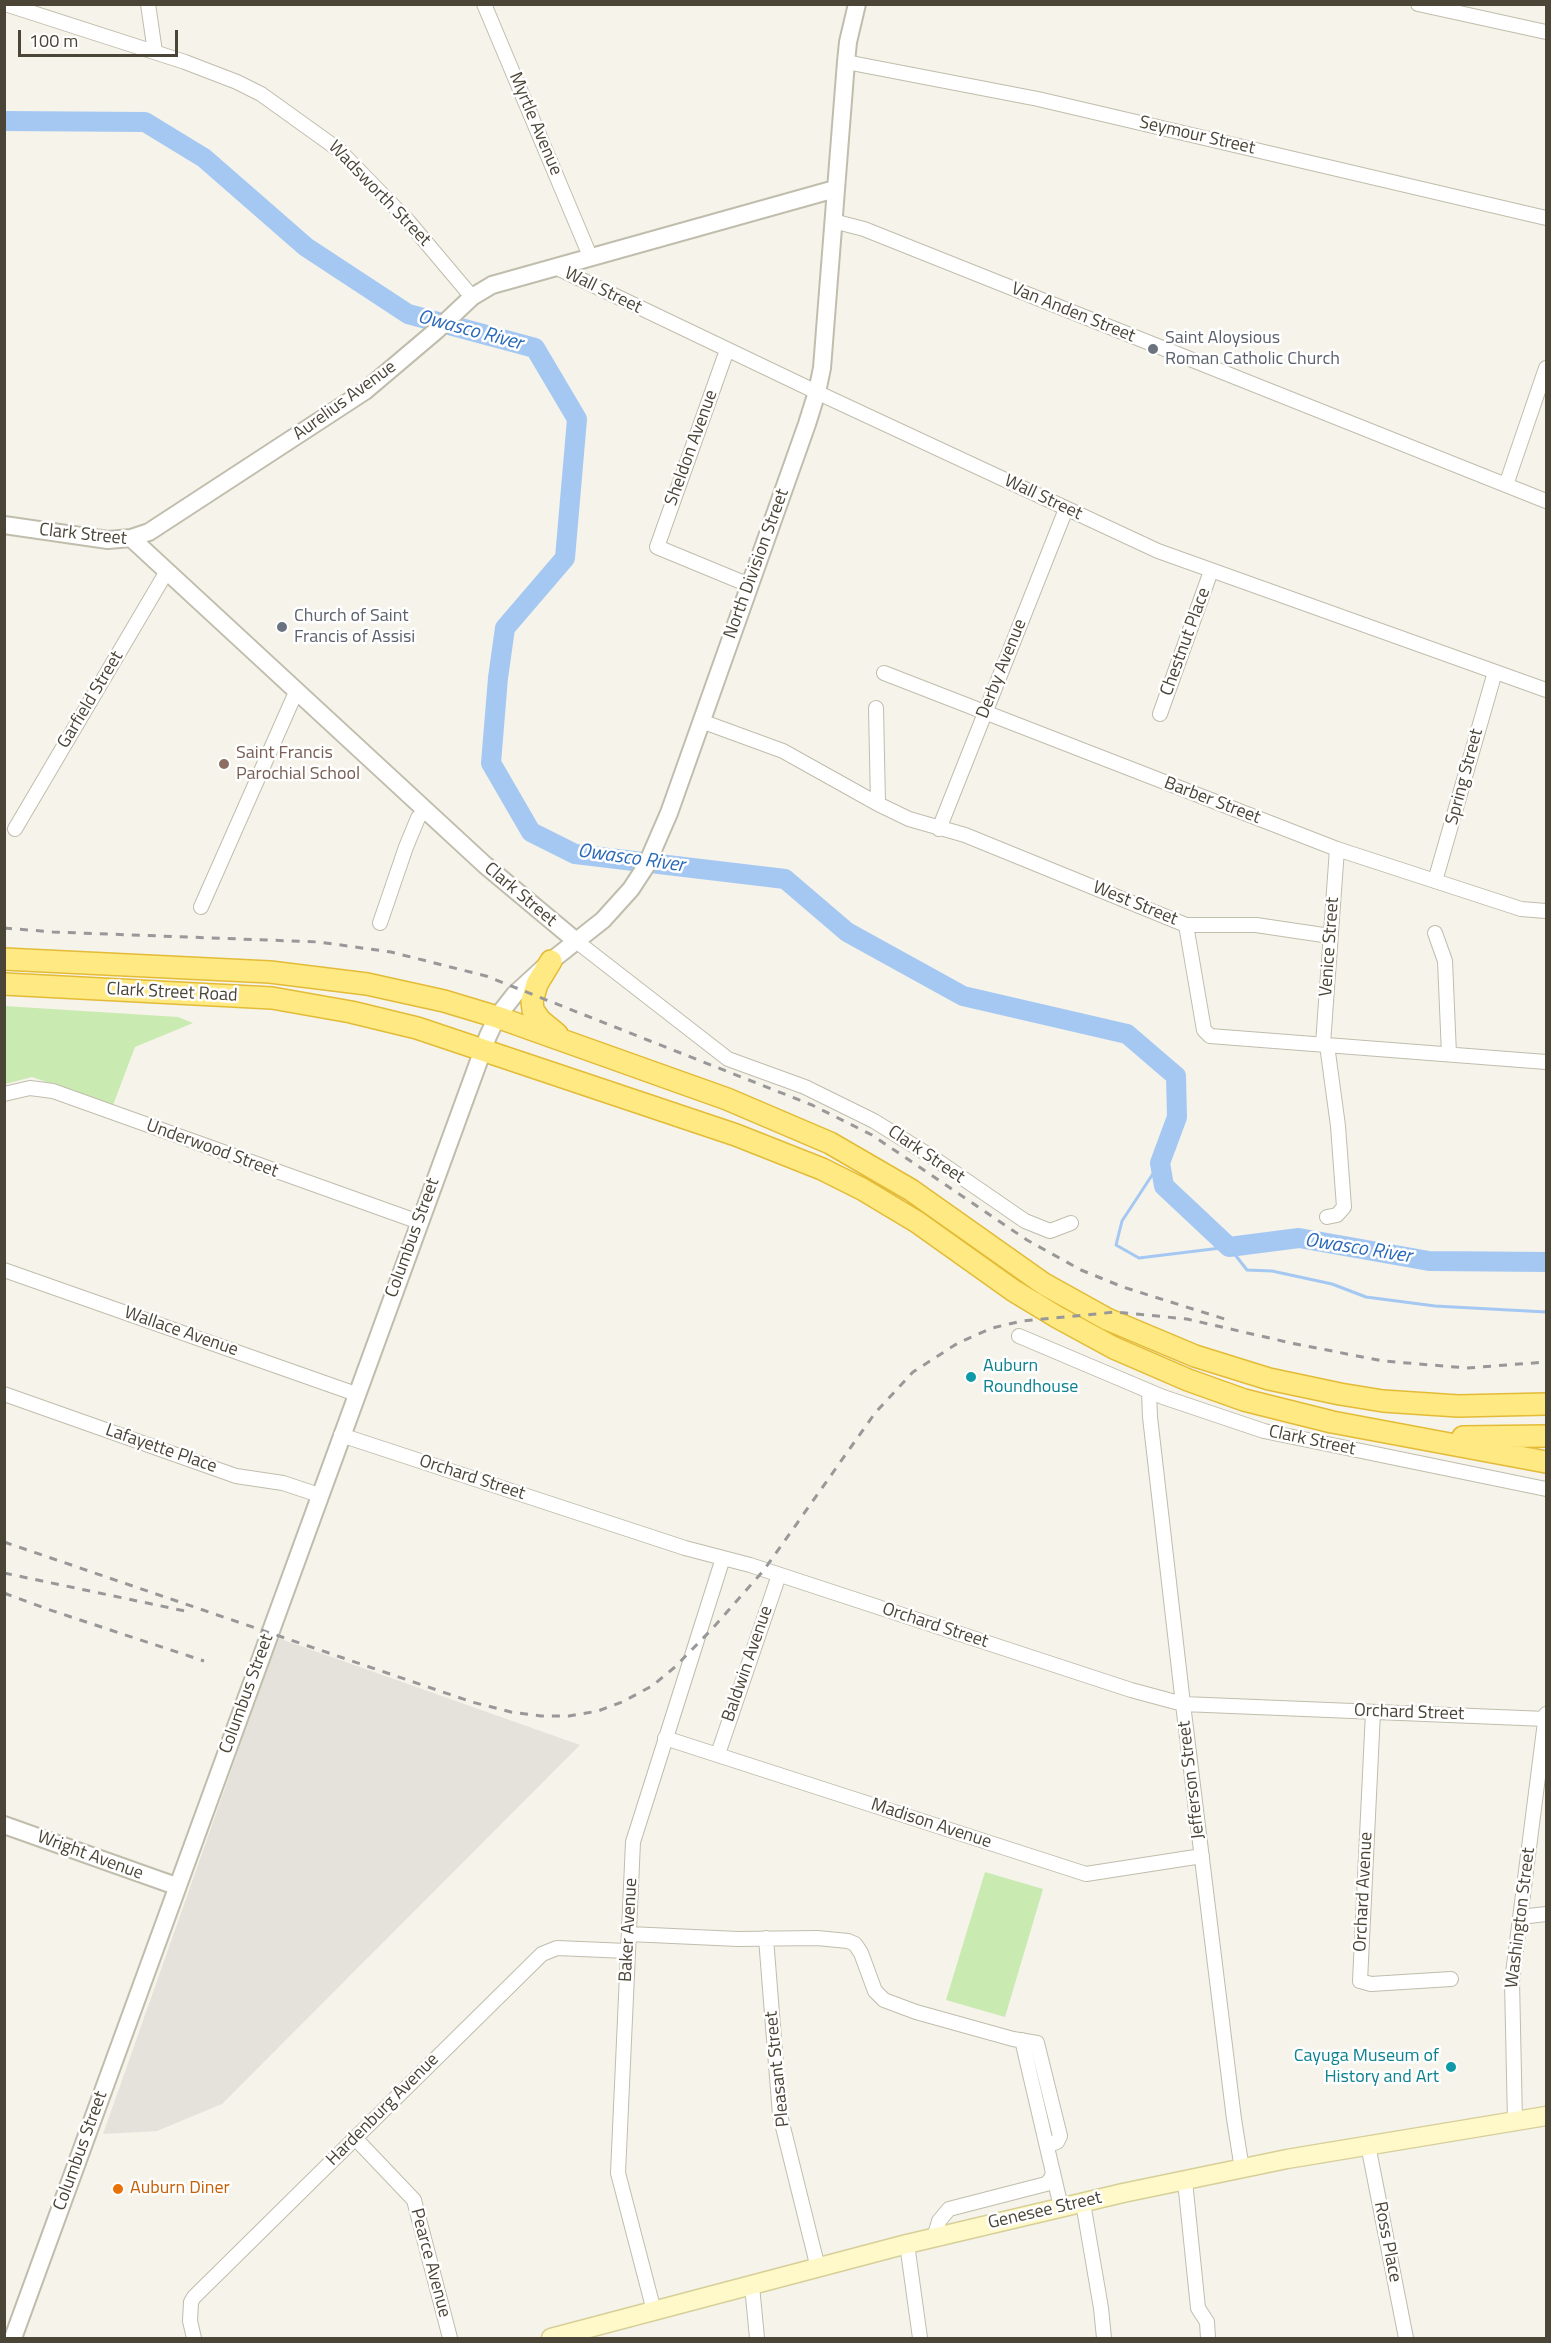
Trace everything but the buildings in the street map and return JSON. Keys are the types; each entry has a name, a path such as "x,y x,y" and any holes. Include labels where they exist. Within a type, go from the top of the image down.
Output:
{"highway":[{"path":"4,959 270,972 334,978 429,997 497,1017 728,1099 830,1143 911,1190 1044,1284 1107,1318 1195,1356 1281,1382 1383,1401 1458,1406 1546,1404"},
{"path":"551,961 533,994 533,1010 545,1025 575,1046"},
{"name":"Clark Street Road","path":"4,984 272,998 340,1010 417,1028 736,1135 822,1169 862,1189 916,1222 1057,1317 1148,1364 1210,1388 1278,1410 1332,1422 1546,1462"},
{"path":"1432,1440 1457,1437 1546,1436"}],"main road":[{"name":"Genesee Street","path":"550,2338 907,2244 1061,2207 1368,2145 1546,2116"}],"street":[{"name":"Wadsworth Street","path":"6,4 155,52 245,86 286,111 333,144 408,221 469,300"},
{"path":"148,4 155,52"},
{"name":"Myrtle Avenue","path":"484,4 588,250"},
{"name":"North Division Street","path":"482,1050 497,1017 515,993 612,911 643,872 669,813 817,392 822,368 848,42 857,4"},
{"path":"1418,4 1546,32"},
{"name":"Seymour Street","path":"846,62 1038,99 1546,218"},
{"name":"Aurelius Avenue","path":"131,538 159,527 365,391 469,300 492,285 555,267 588,250 835,189"},
{"name":"Van Anden Street","path":"833,221 864,229 1546,501"},
{"name":"Wall Street","path":"555,267 1158,551 1546,690"},
{"name":"Sheldon Avenue","path":"728,350 657,547 749,585"},
{"path":"1506,485 1546,368"},
{"name":"Derby Avenue","path":"939,829 1066,509"},
{"name":"Clark Street","path":"4,525 108,540 131,538 487,868 576,941 728,1059 805,1087 874,1121 932,1157 1014,1215 1040,1228 1054,1231 1071,1223"},
{"name":"Garfield Street","path":"15,829 167,571"},
{"name":"Chestnut Place","path":"1160,714 1211,571"},
{"name":"Spring Street","path":"1435,881 1495,672"},
{"name":"Barber Street","path":"884,673 1337,849 1521,909 1546,911"},
{"path":"201,907 296,692"},
{"path":"876,708 879,804"},
{"name":"West Street","path":"701,721 783,751 909,819 965,835 1186,925 1204,1030 1210,1036 1546,1062"},
{"path":"380,922 406,847 424,811"},
{"name":"Venice Street","path":"1326,1217 1337,1215 1344,1207 1338,1126 1325,1044 1337,849"},
{"path":"1186,925 1256,925 1330,936"},
{"path":"1435,933 1445,961 1449,1054"},
{"name":"Columbus Street","path":"14,2338 176,1886 482,1050"},
{"name":"Underwood Street","path":"4,1094 30,1088 53,1091 419,1222"},
{"name":"Wallace Avenue","path":"4,1270 356,1394"},
{"name":"Clark Street","path":"1019,1336 1149,1391 1264,1431 1546,1489"},
{"name":"Jefferson Street","path":"1149,1391 1150,1417 1183,1704 1242,2169"},
{"name":"Lafayette Place","path":"4,1394 236,1476 283,1483 319,1496"},
{"name":"Orchard Street","path":"341,1435 685,1548 779,1575 1131,1690 1183,1704 1546,1719"},
{"name":"Baker Avenue","path":"654,2311 618,2173 634,1833 723,1558"},
{"name":"Baldwin Avenue","path":"718,1754 779,1575"},
{"name":"Orchard Avenue","path":"1373,1712 1360,1981 1382,1984 1450,1978"},
{"name":"Washington Street","path":"1515,2122 1512,1981 1546,1714"},
{"name":"Madison Avenue","path":"665,1738 1086,1874 1202,1856"},
{"name":"Wright Avenue","path":"4,1825 176,1886"},
{"path":"1520,1917 1546,1914"},
{"path":"628,1934 817,1938 848,1941 855,1944 861,1953 875,1991 884,2000 916,2012 1022,2040 1061,2207"},
{"name":"Pleasant Street","path":"766,1938 780,2115 818,2268"},
{"name":"Hardenburg Avenue","path":"194,2338 190,2320 191,2302 194,2297 542,1954 556,1948 627,1951"},
{"name":"Pearce Avenue","path":"355,2138 414,2200 450,2338"},
{"name":"Ross Place","path":"1368,2145 1406,2338"},
{"path":"934,2238 939,2221 949,2209 1046,2184 1053,2172"},
{"path":"1185,2181 1198,2308 1206,2322 1208,2338"},
{"path":"1083,2203 1104,2338"},
{"path":"907,2244 920,2338"},
{"path":"752,2286 757,2338"}],"shaded area":[{"path":"278,1638 580,1745 222,2104 157,2131 103,2134"}],"green space":[{"path":"4,1006 178,1017 193,1023 135,1047 113,1105 32,1077 5,1084"},
{"path":"985,1872 1043,1889 1005,2017 946,2000"}],"waterway":[{"name":"Owasco River","path":"4,121 145,122 204,158 306,247 408,314 535,348 577,419 565,558 505,628 498,678 491,763 531,832 575,854 785,879 847,932 963,996 1127,1034 1176,1076 1177,1117 1160,1163 1164,1186 1229,1247 1299,1238 1429,1261 1546,1262"},
{"path":"1160,1163 1122,1221 1116,1245 1139,1258 1229,1247 1247,1270 1272,1271 1332,1284 1366,1297 1435,1306 1546,1312"}],"railway":[{"path":"4,928 53,932 319,942 391,952 486,976 812,1105 872,1135 1027,1240 1081,1270 1123,1287 1231,1321"},
{"path":"4,1542 472,1702 511,1712 541,1716 569,1716 598,1711 622,1702 652,1686 675,1667 764,1570 875,1413 913,1372 958,1343 992,1328 1022,1321 1116,1312 1187,1319 1383,1361 1467,1368 1546,1362"},
{"path":"4,1573 185,1611"},
{"path":"4,1593 204,1661"}],"place":[{"name":"Saint Aloysious Roman Catholic Church","path":"1153,349"},
{"name":"Church of Saint Francis of Assisi","path":"282,627"},
{"name":"Saint Francis Parochial School","path":"224,764"},
{"name":"Auburn Roundhouse","path":"971,1377"},
{"name":"Cayuga Museum of History and Art","path":"1451,2067"},
{"name":"Auburn Diner","path":"118,2189"}]}
